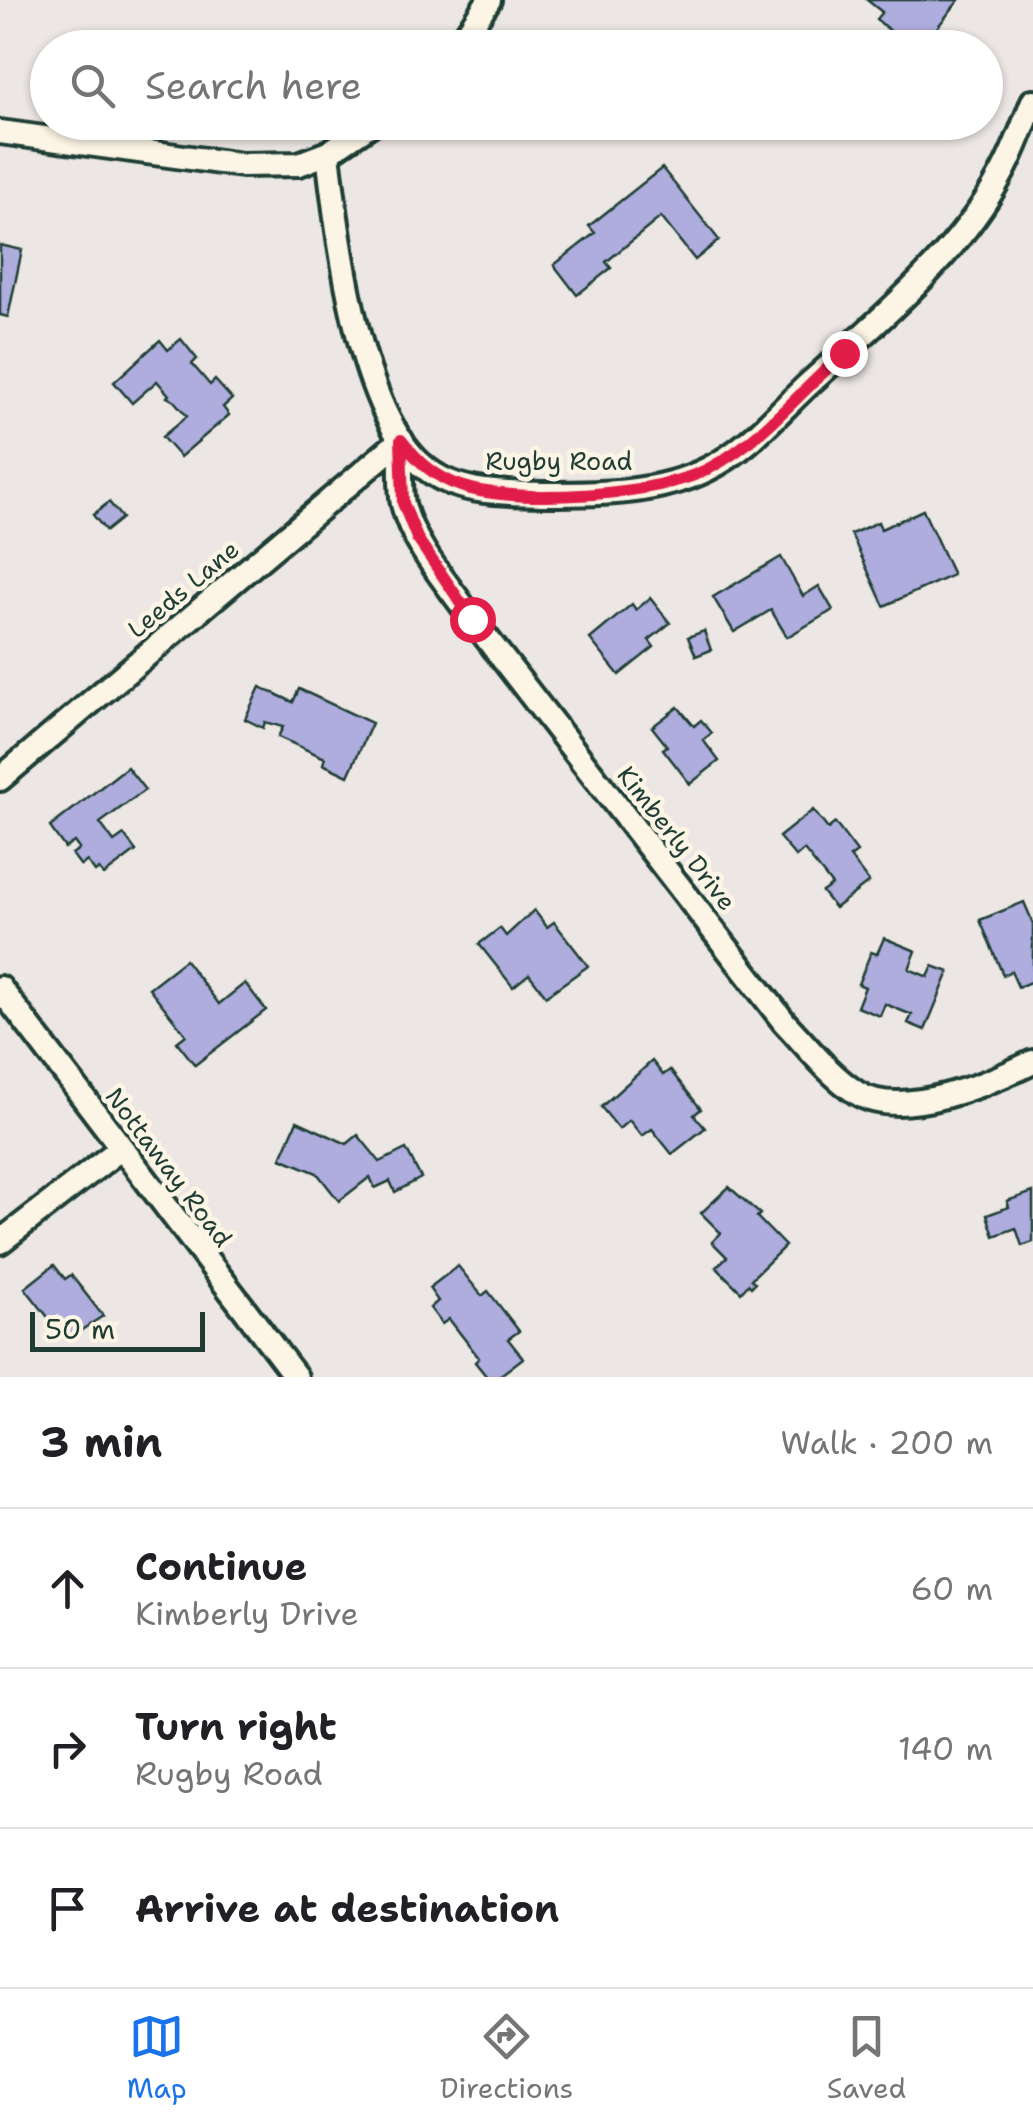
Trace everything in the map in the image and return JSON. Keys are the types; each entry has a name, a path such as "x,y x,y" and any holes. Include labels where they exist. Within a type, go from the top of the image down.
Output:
{"street":[{"path":"470,30 489,0"},
{"name":"Rugby Road","path":"328,153 346,286 366,360 387,415 423,466 461,486 498,493 622,492 683,480 734,453 857,341 975,216 999,180 1033,101"},
{"path":"0,132 30,136"},
{"path":"59,140 242,165 299,164 328,153 347,140"},
{"name":"Leeds Lane","path":"0,780 401,440"},
{"name":"Kimberly Drive","path":"401,440 403,503 427,554 472,619 785,1023 826,1066 859,1094 893,1103 950,1095 1033,1062"},
{"name":"Nottaway Road","path":"0,988 296,1377"},
{"path":"0,1242 120,1149"}],"building":[{"path":"867,0 959,0 935,30 889,30 876,19 882,12"},
{"path":"662,168 719,240 695,260 661,217 606,262 611,268 577,295 554,265 595,233 589,226"},
{"path":"0,245 22,250 8,317 0,315"},
{"path":"181,339 197,359 192,364 210,385 215,380 232,399 223,407 229,415 180,457 162,437 187,416 157,381 132,403 114,382 160,340 168,350"},
{"path":"109,502 122,518 106,531 93,515"},
{"path":"923,510 953,575 884,606 851,534 878,522 881,529"},
{"path":"781,557 803,596 819,586 833,610 787,637 771,610 734,632 713,597"},
{"path":"650,598 670,623 649,640 654,647 619,675 590,639 632,604 636,610"},
{"path":"704,631 711,650 696,656 688,637"},
{"path":"260,687 293,702 299,689 372,723 348,776 323,764 325,758 278,737 283,727 265,722 263,728 245,719"},
{"path":"678,707 694,726 701,720 712,733 703,740 719,761 690,784 663,749 667,746 652,727"},
{"path":"127,767 145,790 100,823 114,842 124,835 136,851 104,875 99,869 95,872 87,861 81,866 72,854 79,849 74,842 65,848 50,827"},
{"path":"813,810 828,829 835,823 857,852 850,857 869,882 835,908 822,892 832,885 804,850 796,857 779,837"},
{"path":"1024,902 1033,923 1033,981 1018,987 1011,971 1003,975 980,920"},
{"path":"534,910 547,927 554,922 588,966 546,996 529,974 513,987 479,944 500,928 506,936"},
{"path":"884,938 916,951 909,969 928,977 933,966 949,972 925,1030 908,1023 912,1015 885,1004 880,1016 857,1007 865,987 858,984 871,952 877,954"},
{"path":"185,960 219,1004 245,983 266,1010 195,1065 177,1042 186,1035 149,988"},
{"path":"652,1061 663,1075 670,1070 701,1109 694,1115 705,1128 672,1154 652,1129 642,1136 629,1120 619,1129 601,1107"},
{"path":"297,1121 347,1144 358,1135 380,1162 406,1149 421,1178 395,1192 390,1181 375,1188 370,1177 339,1201 317,1173 281,1158"},
{"path":"729,1187 760,1214 757,1217 785,1246 751,1279 755,1283 741,1292 716,1267 727,1257 712,1242 721,1233 701,1213"},
{"path":"1033,1192 1033,1242 1022,1246 1016,1228 994,1236 987,1215 1009,1207 1007,1201"},
{"path":"54,1265 65,1279 71,1275 103,1316 66,1340 25,1288"},
{"path":"458,1266 482,1296 488,1291 519,1331 508,1339 523,1358 498,1377 487,1377 475,1362 479,1358 449,1319 442,1324 430,1308 438,1301 429,1288"}],"route":[{"path":"472,619 417,538 403,503 401,440 423,466 442,478 480,491 592,494 654,487 709,469 734,453 844,353"}]}
